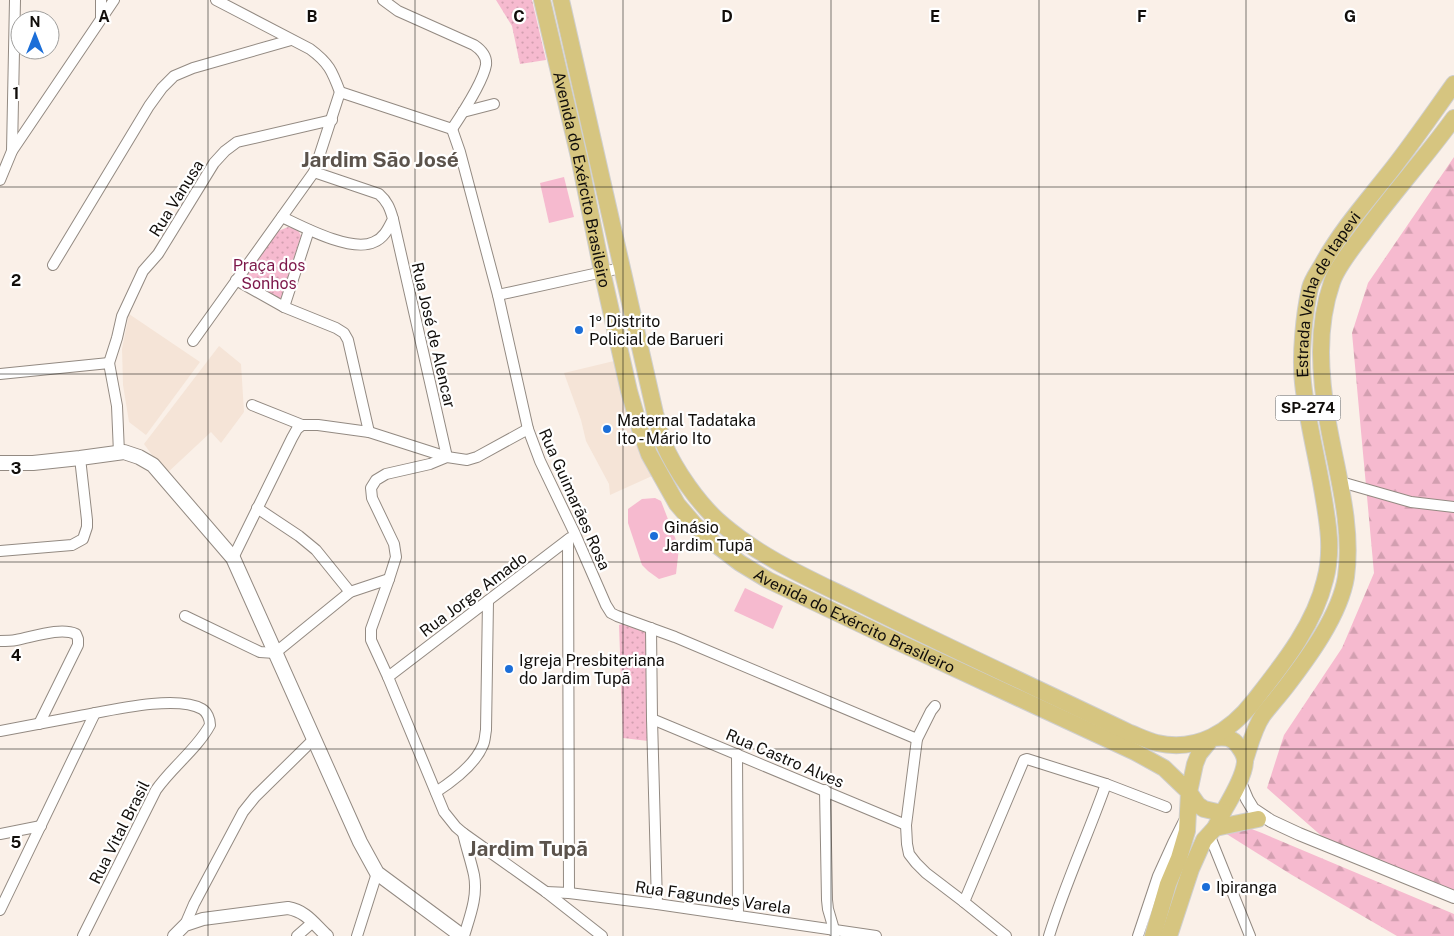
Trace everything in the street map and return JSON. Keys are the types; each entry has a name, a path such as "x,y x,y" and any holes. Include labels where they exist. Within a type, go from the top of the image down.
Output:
{"main road":[{"name":"Avenida do Exército Brasileiro","path":"542,0 579,157 629,391 649,454 676,504 715,544 740,563 768,580 909,648 1135,752 1164,768 1189,792 1198,806 1204,809 1216,821"},
{"name":"Avenida do Exército Brasileiro","path":"560,0 648,388 663,442 676,467 692,490 722,524 750,546 778,563 1130,733 1155,743 1174,746 1191,744 1212,738"},
{"name":"Estrada Velha de Itapevi","path":"1153,936 1168,884 1179,858 1187,831 1189,792 1199,754 1212,738 1247,710 1277,672 1310,620 1326,580 1329,556 1329,529 1303,381 1305,314 1311,285 1328,254 1346,228 1454,84"},
{"name":"Estrada Velha de Itapevi","path":"1169,936 1191,869 1204,840 1239,780 1256,727 1324,632 1333,615 1346,578 1347,532 1321,373 1320,338 1333,280 1349,252 1378,213 1454,118"},
{"path":"0,463 33,463 124,452 139,456 153,465 232,558 360,842 376,873 463,936"},
{"path":"1212,738 1226,736 1234,740 1242,751 1245,760"},
{"path":"1216,821 1265,820"}],"street":[{"path":"12,151 15,0"},
{"path":"101,0 101,19"},
{"path":"0,180 12,151 114,0"},
{"path":"193,341 314,172 340,92 330,69 322,58 310,49 216,0"},
{"path":"340,92 452,128 480,80 486,63 480,49 398,11 383,0"},
{"path":"54,264 149,106 162,88 174,76 217,60 291,40"},
{"path":"463,112 494,104"},
{"name":"Rua Vanusa","path":"109,363 122,316 143,271 158,254 214,164 225,151 237,142 332,120"},
{"name":"Rua Guimarães Rosa","path":"452,128 498,295 528,429 571,537 610,612 675,637 917,739"},
{"name":"Rua José de Alencar","path":"314,172 379,194 390,208 447,457"},
{"path":"282,217 309,230 349,244 362,246 374,242 383,236 393,219"},
{"path":"284,307 309,230"},
{"path":"498,295 621,268"},
{"path":"236,280 284,307 344,333 348,340 369,432"},
{"path":"0,374 109,363 117,406 119,453"},
{"path":"252,405 302,426 318,425 369,432 447,457 467,460 477,457 528,429"},
{"path":"232,558 292,438 297,429 302,426"},
{"path":"447,457 430,464 386,474 376,480 372,488 372,498 394,544 396,557 372,629 371,640 444,812 463,833 546,892 602,936"},
{"path":"0,551 72,545 83,539 87,520 80,458"},
{"path":"1340,482 1411,502 1454,507"},
{"path":"257,508 299,536 316,550 350,592"},
{"path":"569,893 571,537"},
{"name":"Rua Jorge Amado","path":"388,677 571,537"},
{"path":"185,616 260,652 275,653 350,592 390,579"},
{"path":"436,792 449,784 466,768 477,756 484,744 486,730 488,601"},
{"path":"651,628 657,904"},
{"path":"0,641 70,631 76,634 78,645 39,724"},
{"name":"Rua Vital Brasil","path":"83,936 156,790 166,776 205,734 210,725 208,714 202,708 172,702 143,704 95,713"},
{"path":"935,706 917,739 906,825 909,854 926,873 1006,936"},
{"path":"0,731 95,713"},
{"path":"0,910 95,713"},
{"name":"Rua Castro Alves","path":"652,719 906,825"},
{"path":"174,936 185,925 194,904 243,812 255,797 314,740"},
{"path":"737,754 738,916"},
{"path":"964,902 1024,760 1106,784 1166,807"},
{"path":"1239,780 1253,809 1265,820 1454,897"},
{"path":"1049,936 1072,870 1106,784"},
{"path":"825,790 827,900 835,932"},
{"path":"1138,936 1158,876 1183,823 1187,810"},
{"path":"1216,821 1250,936"},
{"path":"0,834 41,826"},
{"path":"463,833 474,876 475,893 463,936"},
{"path":"357,936 376,873"},
{"name":"Rua Fagundes Varela","path":"546,892 657,904 835,932 876,936"},
{"path":"185,925 203,919 288,908 298,910 306,915 327,936"},
{"path":"297,936 313,922"}],"shaded area":[{"path":"129,314 200,362 146,435 129,422 123,385 122,349"},
{"path":"219,346 241,364 244,412 221,443 211,432 166,474 144,444"},
{"name":"Maternal Tadataka Ito - Mário Ito","path":"614,361 633,439 652,476 610,495 609,484 586,441 581,420 564,373"}],"green space":[{"path":"496,0 532,0 546,60 520,64 512,26"},
{"path":"1454,157 1454,892 1325,839 1267,788 1284,735 1342,648 1374,573 1352,333 1368,283"},
{"path":"564,177 574,217 549,223 540,183"},
{"name":"Praça dos Sonhos","path":"288,227 298,230 301,236 281,298 278,299 244,282 244,278 276,232"},
{"name":"Ginásio Jardim Tupã","path":"655,498 661,501 679,548 676,574 659,579 642,565 628,523 628,509 642,499"},
{"path":"745,588 783,606 773,629 734,611"},
{"path":"622,624 644,631 648,637 648,741 623,738 619,625"},
{"path":"1249,828 1454,914 1454,936 1397,936 1292,875 1225,833"}],"place":[{"name":"1º Distrito Policial de Barueri","path":"579,330"},
{"name":"Maternal Tadataka Ito - Mário Ito","path":"607,429"},
{"name":"Ginásio Jardim Tupã","path":"654,536"},
{"name":"Igreja Presbiteriana do Jardim Tupã","path":"509,669"},
{"name":"Ipiranga","path":"1206,887"}],"district":[{"name":"Jardim São José","path":"380,160"},
{"name":"Jardim Tupã","path":"528,849"}]}
